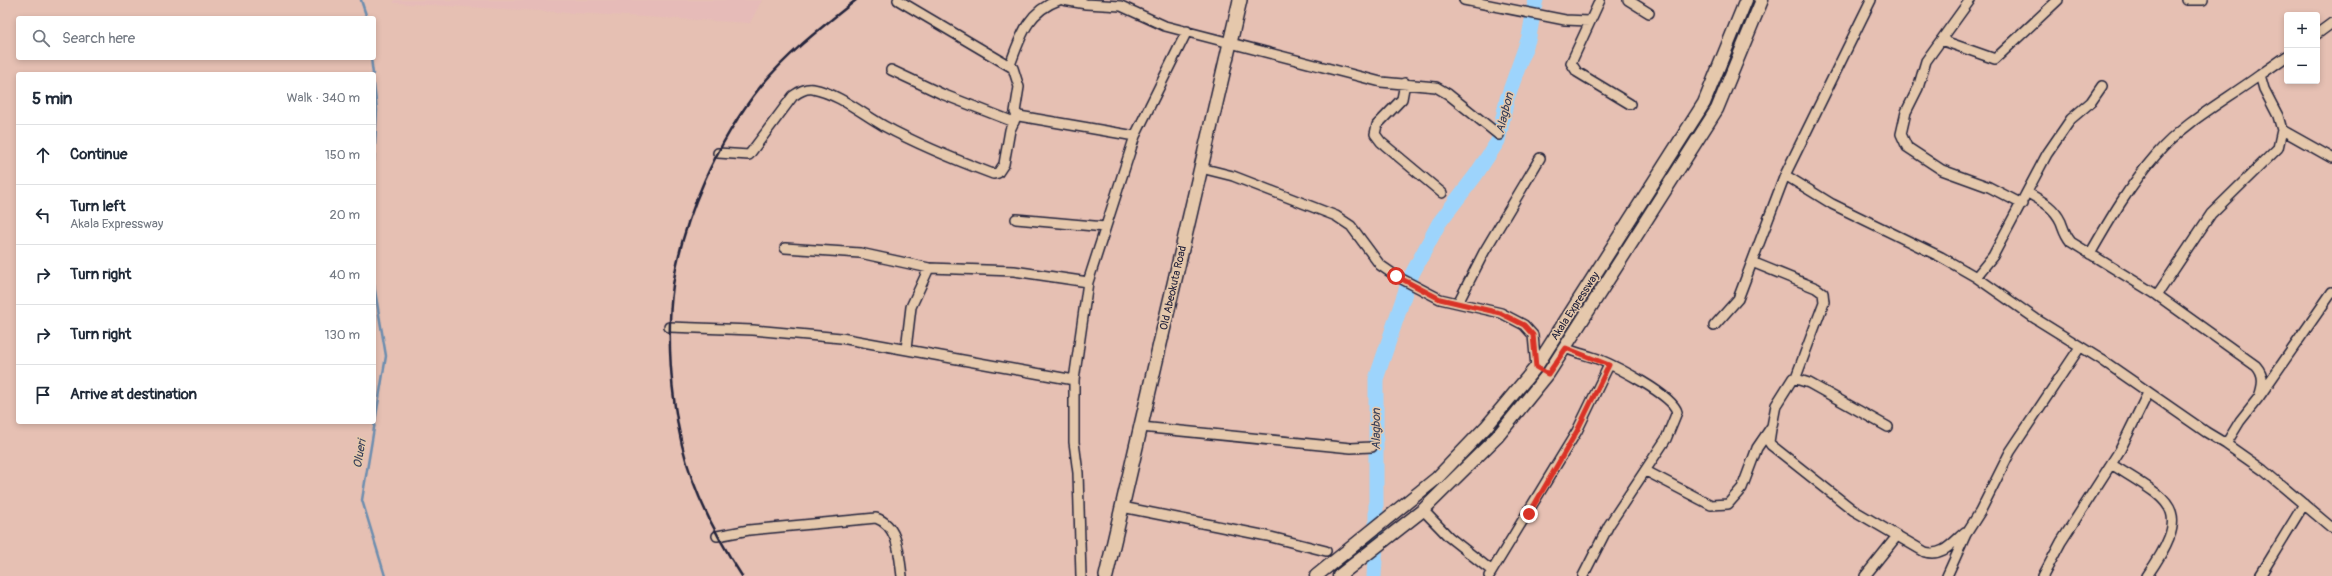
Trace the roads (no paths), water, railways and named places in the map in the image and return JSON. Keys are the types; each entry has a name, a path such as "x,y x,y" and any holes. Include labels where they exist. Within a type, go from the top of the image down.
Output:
{"highway":[{"name":"Old Abeokuta Road","path":"1106,576 1240,0"}],"main road":[{"name":"Akala Expressway","path":"1316,576 1385,522 1437,478 1481,433 1536,367 1704,103 1746,0"},
{"name":"Akala Expressway","path":"1339,576 1423,510 1497,437 1548,374 1566,348 1717,108 1762,0"},
{"path":"1536,367 1548,374"}],"street":[{"path":"718,153 749,155 793,96 807,89 825,93 844,101 871,119 920,145 993,174 998,173 1004,164 1010,130 1015,119 1015,102 1018,79 1014,68 898,0"},
{"path":"1010,65 1019,42 1036,12 1045,5 1060,0"},
{"path":"1063,0 1086,4 1121,6 1165,26 1230,41 1381,82 1405,83 1441,89 1499,135"},
{"path":"1466,0 1570,21 1589,21"},
{"path":"1600,0 1589,21 1571,63 1573,68 1630,104"},
{"path":"1628,0 1648,13"},
{"path":"1714,326 1738,299 1785,175 1872,0"},
{"path":"1970,0 1926,61 1918,88 1901,126 1903,141 1907,147 1942,170 1989,187 2022,204"},
{"path":"1941,40 1995,59 2058,0"},
{"path":"2187,0 2203,0"},
{"path":"2320,32 2332,23"},
{"path":"1081,576 1078,473 1074,442 1074,380 1088,282 1135,136 1187,31"},
{"path":"2090,254 2120,203 2157,154 2195,120 2284,58"},
{"path":"891,70 942,94 1015,119 1135,136"},
{"path":"2157,295 2211,214 2278,148 2282,130 2278,116 2264,89 2260,75"},
{"path":"1405,83 1402,99 1377,125 1375,134 1381,142 1442,193"},
{"path":"1976,277 1993,256 2048,154 2067,125 2091,102 2102,86"},
{"path":"2282,130 2332,158"},
{"path":"1458,303 1484,252 1540,158"},
{"path":"1201,168 1233,176 1336,216 1351,226 1380,265 1389,272 1440,299 1500,313 1524,325 1533,335 1536,367"},
{"path":"1785,175 1832,204 1941,257 1976,277 2226,444 2304,504 2332,528"},
{"path":"2028,193 2046,203 2056,212 2065,235 2071,242 2157,295 2256,366 2261,371 2264,383 2259,397"},
{"path":"1016,219 1105,227"},
{"path":"785,248 860,253 929,268 1014,271 1088,282"},
{"path":"1752,262 1816,288 1823,293 1824,302 1796,377 1789,381 1776,405 1772,426 1771,445 1853,510 1925,552 1937,554 1969,528"},
{"path":"906,349 911,307 929,268"},
{"path":"2226,444 2240,421 2259,397 2332,292"},
{"path":"669,327 754,330 833,337 1074,380"},
{"path":"1947,576 1969,528 1980,512 2010,452 2080,347"},
{"path":"1566,348 1609,365 1637,379 1672,402 1676,408 1674,423 1666,439 1609,525 1582,576"},
{"path":"1423,510 1449,538 1490,574 1577,431 1609,365"},
{"path":"1796,377 1888,427"},
{"path":"2043,576 2061,542 2120,450 2148,393"},
{"path":"1646,471 1711,505 1728,504 1742,488 1757,448 1772,426"},
{"path":"1141,427 1351,448 1372,446"},
{"path":"2111,464 2157,493 2171,510 2173,527 2170,538 2164,552 2147,576"},
{"path":"2260,576 2304,504"},
{"path":"1122,507 1267,536 1326,551"},
{"path":"717,536 749,530 876,518 889,525 893,533 897,545 902,576"},
{"path":"1865,576 1897,536"}],"waterway":[{"name":"Olueri","path":"361,0 366,16"},
{"name":"Alagbon","path":"1534,7 1536,0"},
{"name":"Alagbon","path":"1410,278 1439,223 1475,176 1498,141 1507,99 1529,37 1532,20"},
{"name":"Olueri","path":"371,60 373,72"},
{"name":"Olueri","path":"376,102 376,127"},
{"name":"Alagbon","path":"1374,576 1376,544 1376,379 1407,287"},
{"name":"Olueri","path":"376,297 386,356 376,416"},
{"name":"Olueri","path":"375,424 362,500 385,576"}],"railway":[{"path":"742,576 714,529 699,497 692,480 678,426 672,386 670,345 671,304 678,259 694,206 705,180 717,155 745,107 782,62 856,0"}]}
